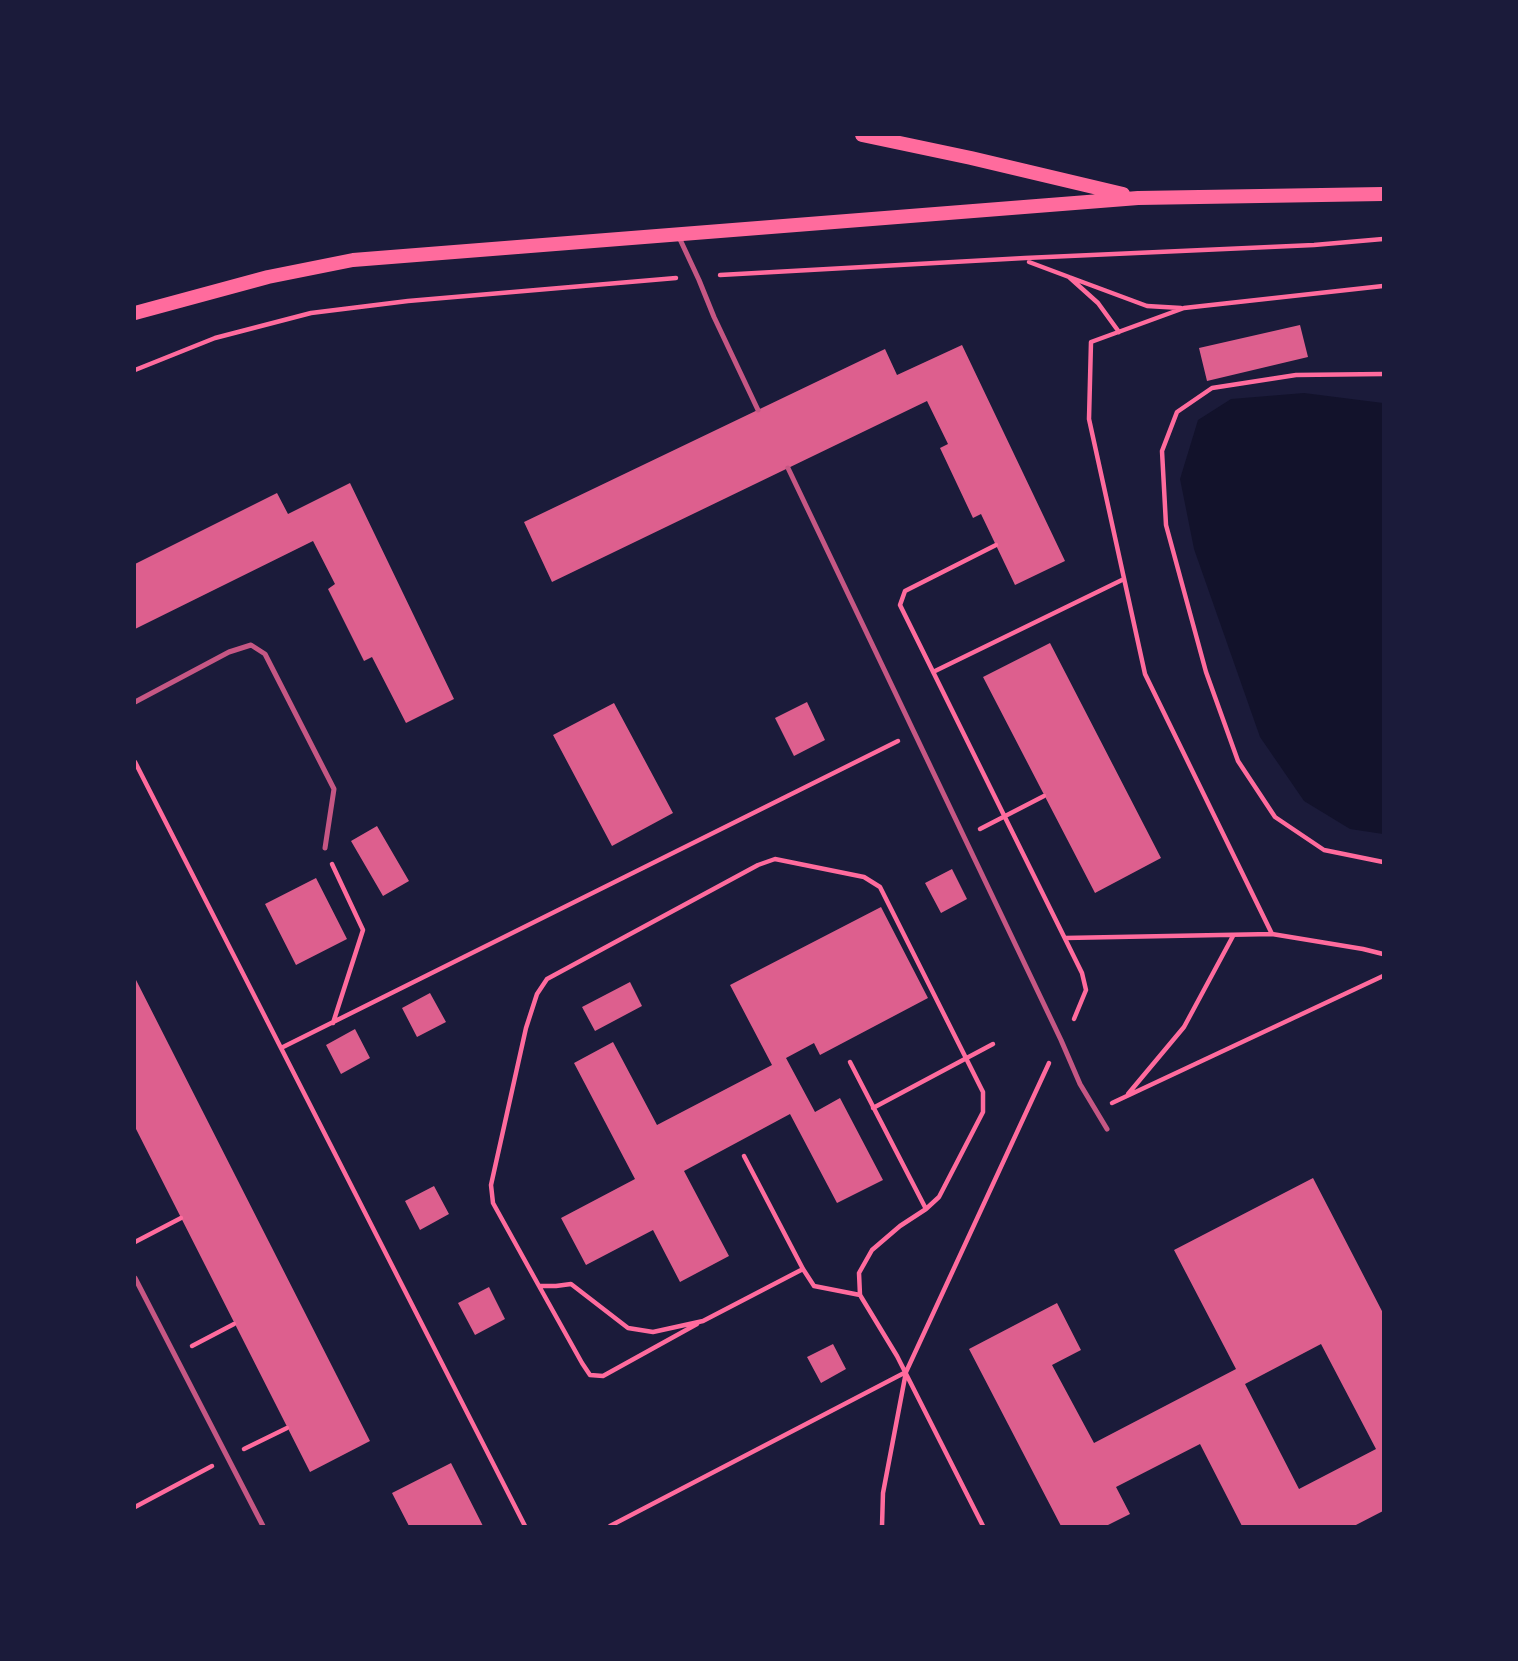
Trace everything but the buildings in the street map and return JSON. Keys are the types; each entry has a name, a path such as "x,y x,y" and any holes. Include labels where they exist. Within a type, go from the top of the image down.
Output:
{"main road":[{"path":"862,135 1138,198"},
{"path":"135,313 268,277 353,260 1138,198 1383,194"}],"lane":[{"path":"678,235 758,410"},
{"path":"788,468 1080,1084 1107,1129"},
{"path":"135,702 229,652 251,645 265,654 334,789 325,848"},
{"path":"135,1278 263,1526"}],"path":[{"path":"135,370 215,338 311,313 408,301 698,276 1314,245 1383,239"},
{"path":"1029,262 1147,306 1184,308 1383,286"},
{"path":"1069,277 1098,303 1119,332"},
{"path":"1184,308 1091,342 1089,419 1145,674 1272,934"},
{"path":"1383,374 1296,375 1212,388 1177,412 1162,451 1166,525 1206,672 1238,761 1275,817 1324,850 1383,862"},
{"path":"882,1526 883,1493 905,1372 1086,990 1082,973 900,605 905,591 996,545"},
{"path":"933,672 1124,579"},
{"path":"281,1048 915,733"},
{"path":"135,762 525,1526"},
{"path":"964,837 1044,796"},
{"path":"325,848 363,930 333,1023"},
{"path":"803,1269 603,1376 590,1374 493,1203 491,1185 526,1028 537,994 547,979 758,865 775,859 864,877 880,887 983,1092 983,1112 939,1197 872,1250 859,1273 860,1296 897,1356 984,1526"},
{"path":"1065,938 1272,934 1363,948 1383,954"},
{"path":"1126,1096 1184,1027 1234,935"},
{"path":"1096,1111 1383,976"},
{"path":"873,1108 993,1044"},
{"path":"850,1062 926,1209"},
{"path":"744,1156 814,1286 860,1296"},
{"path":"135,1242 181,1218"},
{"path":"539,1286 571,1284 628,1328 653,1332 703,1321"},
{"path":"174,1355 234,1324"},
{"path":"610,1526 905,1372"},
{"path":"135,1507 288,1428"}],"shaded area":[{"path":"1304,393 1383,403 1383,834 1350,829 1304,801 1260,737 1194,549 1180,479 1198,420 1231,399"}]}
